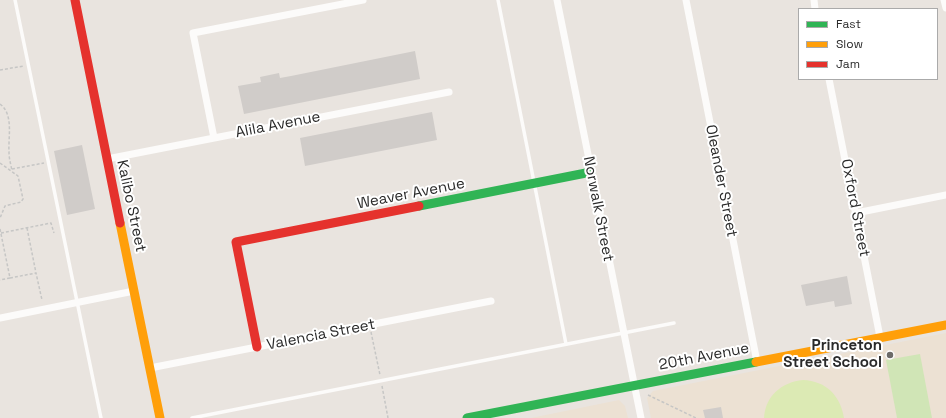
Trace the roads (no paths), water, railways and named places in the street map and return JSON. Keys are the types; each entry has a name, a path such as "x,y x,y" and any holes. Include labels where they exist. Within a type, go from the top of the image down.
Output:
{"street":[{"name":"Kalibo Street","path":"75,0 160,418"},
{"path":"214,138 193,33 363,0"},
{"name":"Norwalk Street","path":"556,0 622,333 641,418"},
{"name":"Oleander Street","path":"686,0 757,362"},
{"path":"944,0 946,8"},
{"name":"Oxford Street","path":"829,80 880,337"},
{"name":"Alila Avenue","path":"107,159 449,92"},
{"name":"Weaver Avenue","path":"257,347 236,242 591,172"},
{"path":"856,213 946,195"},
{"path":"0,318 134,291"},
{"name":"Valencia Street","path":"150,368 491,301"},
{"name":"20th Avenue","path":"467,418 946,325"}],"lane":[{"path":"15,0 101,418"},
{"path":"498,0 566,344"},
{"path":"192,418 674,323"}],"place":[{"name":"Princeton Street School","path":"890,355"}]}
